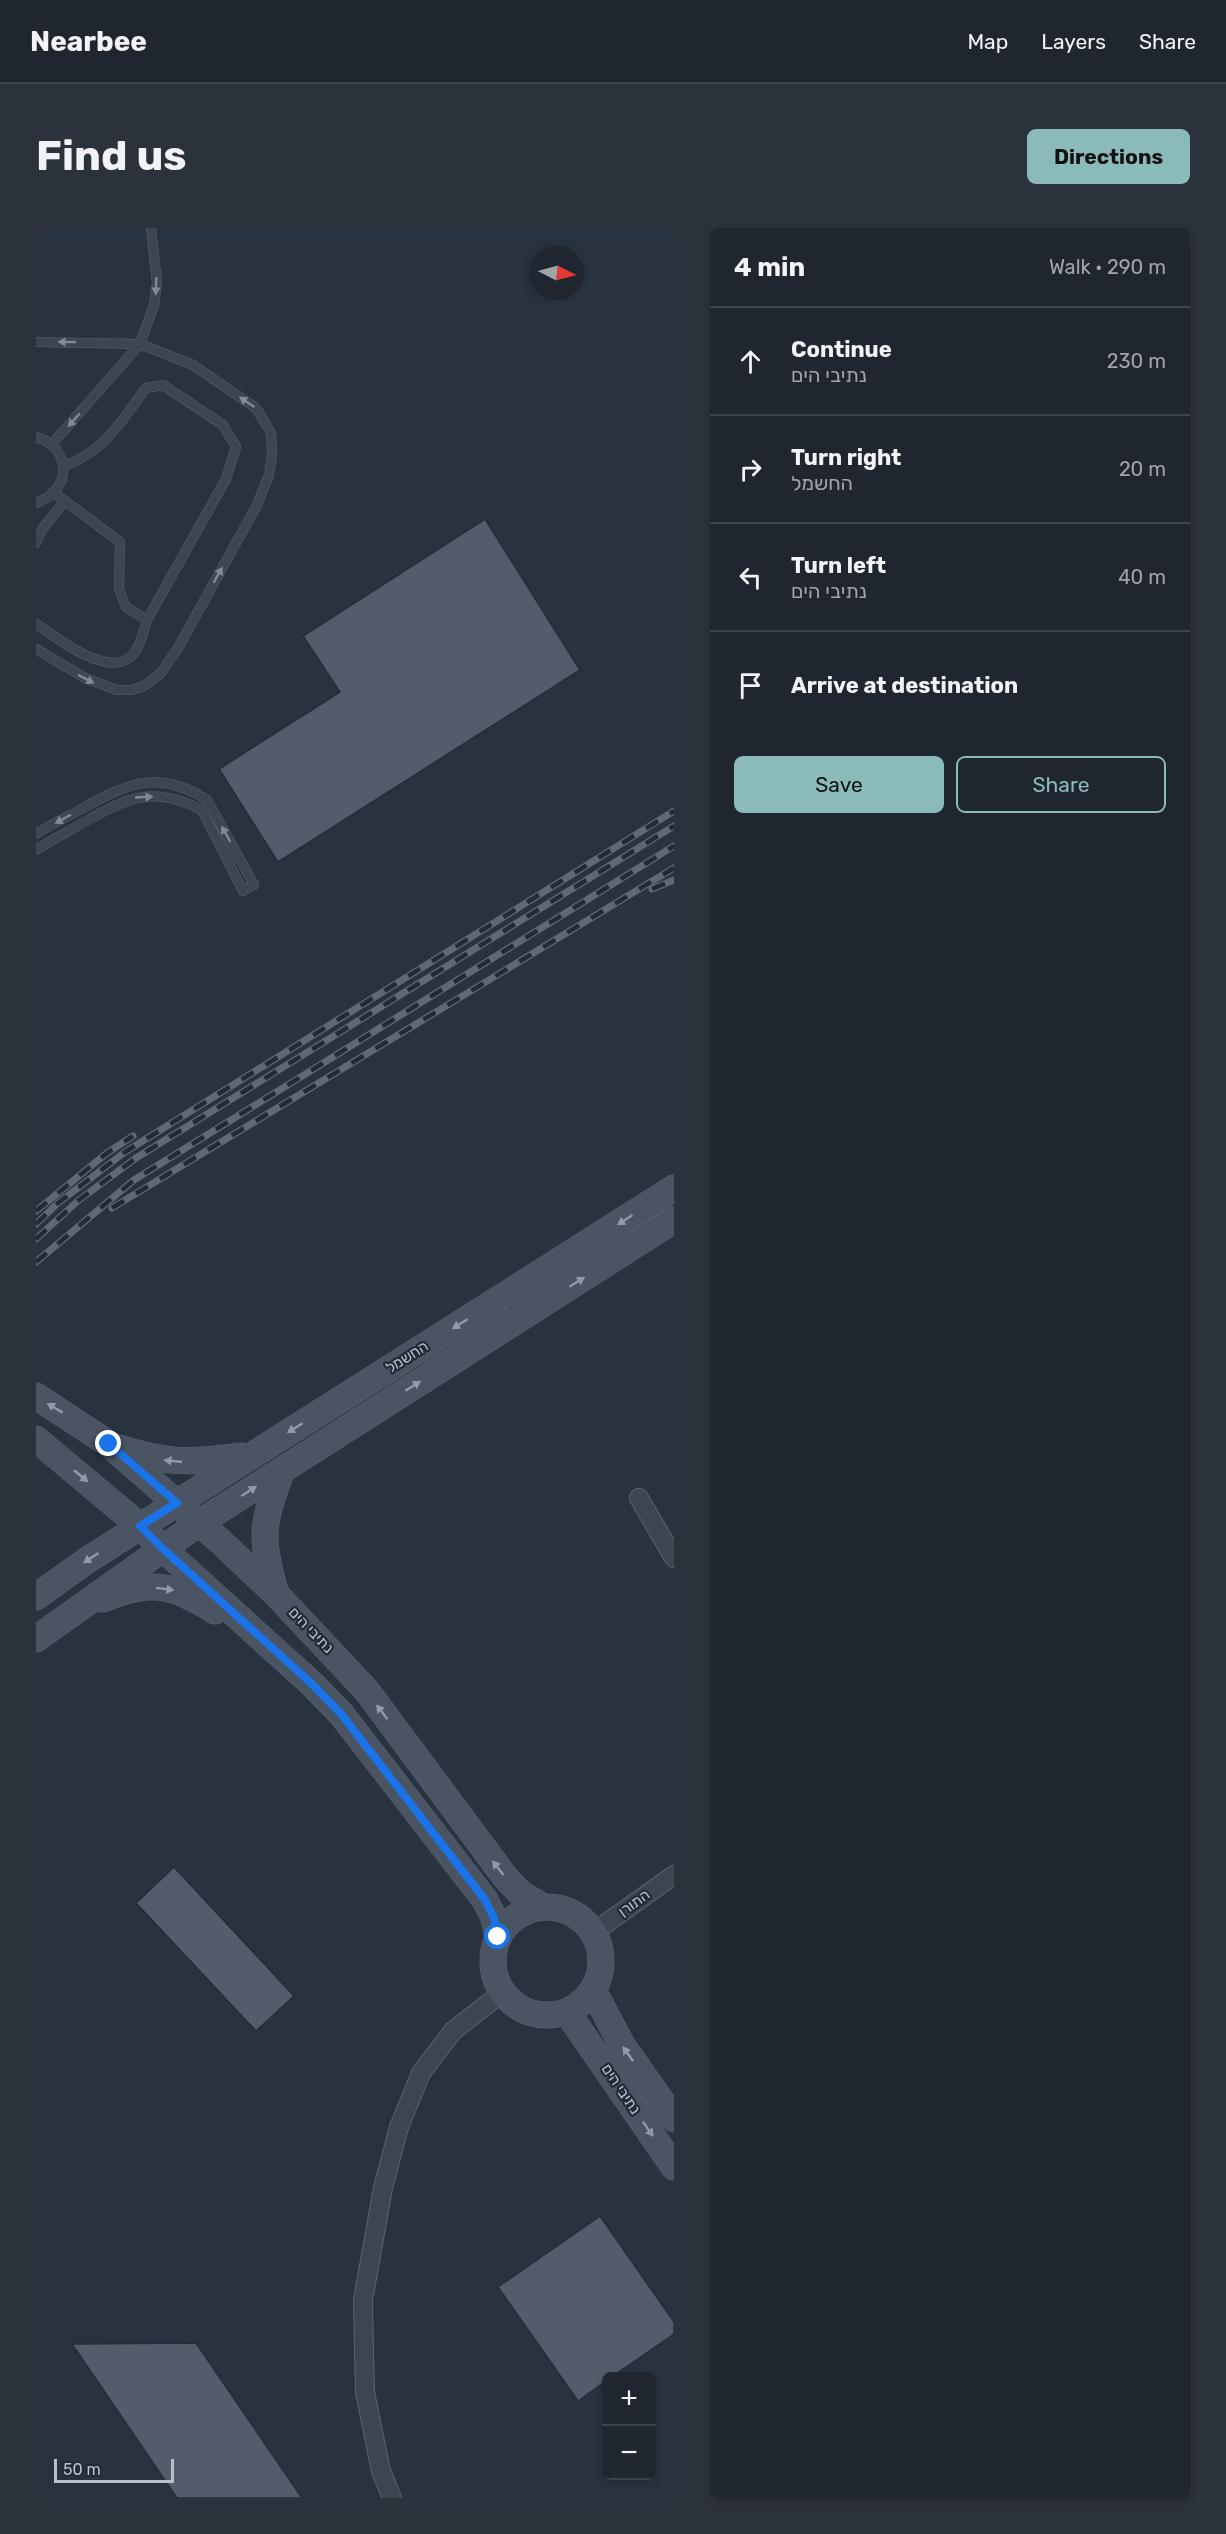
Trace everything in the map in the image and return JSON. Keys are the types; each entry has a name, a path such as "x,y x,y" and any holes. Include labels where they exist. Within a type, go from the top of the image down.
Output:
{"street":[{"name":"החשמל","path":"36,1597 140,1526 674,1188"},
{"name":"החשמל","path":"70,1613 199,1523 674,1220"},
{"name":"נתיבי הים","path":"36,1396 109,1444 276,1594 366,1691 505,1877 521,1894 542,1906"},
{"path":"36,1439 140,1526 312,1684 342,1715 435,1832 485,1900 494,1918 498,1937"},
{"path":"109,1444 172,1462 196,1463 252,1455"},
{"path":"276,1594 265,1553 264,1531 267,1508 282,1470"},
{"path":"639,1498 674,1558"},
{"path":"36,1639 70,1613 129,1588 171,1589 188,1594 265,1641"},
{"name":"התורן","path":"594,1932 674,1875"},
{"path":"542,1906 557,1907 572,1912 594,1932 600,1946 602,1962 593,1990 582,2003 567,2012 538,2015 525,2011 512,2003 503,1992 496,1979 493,1965 494,1951 498,1937 516,1916 542,1906"},
{"name":"נתיבי הים","path":"593,1990 622,2045 674,2119"},
{"path":"392,2498 381,2471 365,2392 363,2300 383,2188 399,2127 421,2073 453,2031 503,1992"},
{"name":"נתיבי הים","path":"567,2012 674,2167"}],"lane":[{"path":"52,444 140,344 154,305 157,283 151,228"},
{"path":"36,342 140,344 193,365 256,408 271,433 272,455 269,476 256,507 178,648 161,672 144,686 131,690 100,685 36,649"},
{"path":"36,624 81,654 114,664 129,658 141,642 147,620 226,479 236,447 223,425 163,385 146,388 103,445 81,460 63,466"},
{"path":"36,437 52,444 62,458 63,466 60,485 54,494 36,503"},
{"path":"54,494 120,542 119,589 126,607 147,620"},
{"path":"36,543 43,528 65,501"},
{"path":"36,834 118,789 145,782 172,784 207,800 254,885 243,891 202,810 175,799 147,797 123,801 36,850"}],"building":[{"path":"485,519 580,670 278,862 219,769 340,692 303,636"},
{"path":"174,1867 294,1996 256,2031 136,1903"},
{"path":"600,2216 674,2322 674,2334 619,2372 602,2372 602,2384 578,2401 498,2287"},
{"path":"196,2343 302,2498 177,2498 72,2344"}],"railway":[{"path":"36,1224 58,1203 125,1152 674,811"},
{"path":"36,1239 79,1200 136,1158 674,826"},
{"path":"36,1262 134,1180 674,846"},
{"path":"112,1208 674,868"},
{"path":"652,889 674,880"},
{"path":"36,1211 107,1153 133,1136"}],"route":[{"path":"109,1444 177,1503 140,1526 312,1684 342,1715 435,1832 485,1900 494,1918 498,1937"}]}
